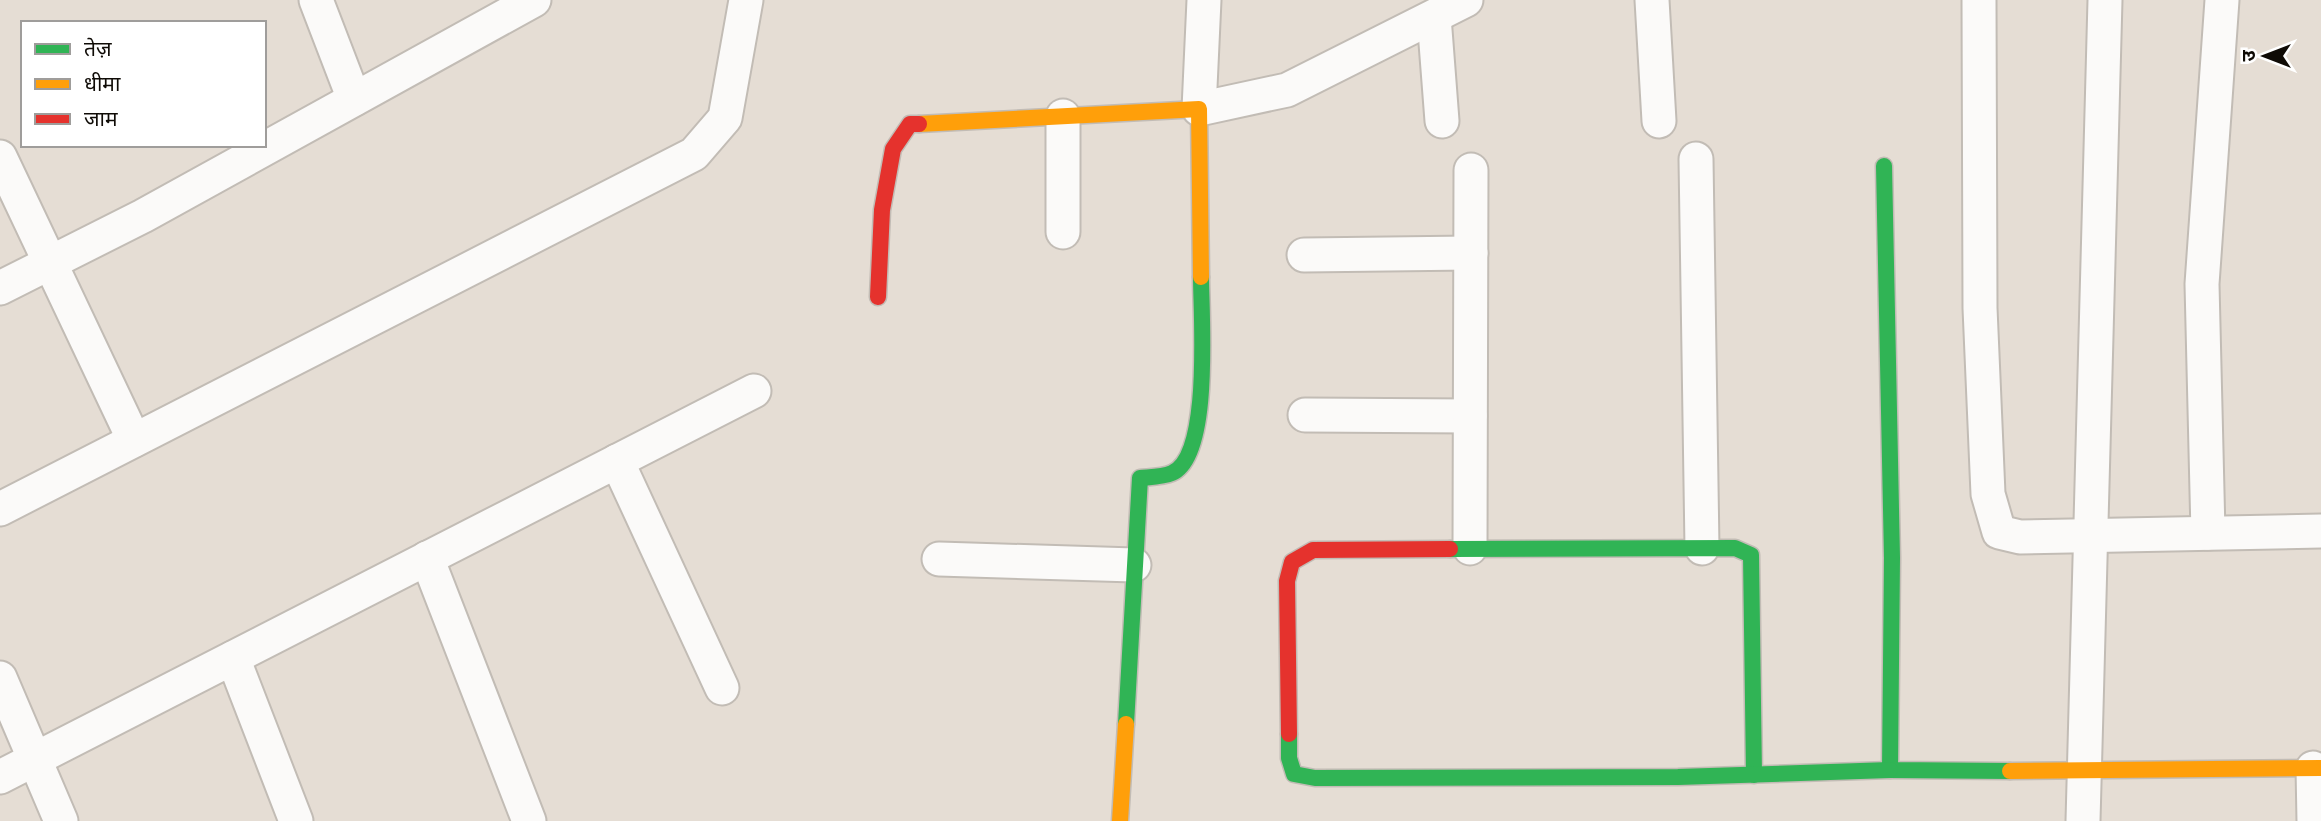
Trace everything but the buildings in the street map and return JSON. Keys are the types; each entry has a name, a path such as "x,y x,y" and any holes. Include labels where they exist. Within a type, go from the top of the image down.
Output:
{"street":[{"path":"316,0 354,100"},
{"path":"0,288 144,216 532,0"},
{"path":"0,509 694,155 725,118 746,0"},
{"path":"1120,821 1140,478 1173,473 1187,459 1196,433 1202,386 1199,108 1204,0"},
{"path":"878,298 882,211 892,149 910,124 1199,108 1287,90 1404,15 1434,17 1466,0"},
{"path":"1652,0 1659,121"},
{"path":"1979,0 1980,308 1988,494 1999,532 2020,537 2321,531"},
{"path":"2083,821 2105,0"},
{"path":"2208,533 2202,284 2222,0"},
{"path":"1434,17 1442,121"},
{"path":"1063,116 1063,232"},
{"path":"0,157 134,440"},
{"path":"1696,159 1702,548"},
{"path":"1884,166 1892,558 1890,770"},
{"path":"1470,548 1471,170"},
{"path":"1304,255 1471,253"},
{"path":"0,777 754,391"},
{"path":"1305,415 1470,416"},
{"path":"617,461 722,688"},
{"path":"1754,775 1751,555 1735,548 1313,550 1292,562 1287,581 1288,731 1289,758 1294,774 1315,778 1678,777 1754,775 1890,770 2317,768 2314,821"},
{"path":"428,558 529,821"},
{"path":"939,559 1134,565"},
{"path":"233,658 296,821"},
{"path":"0,678 61,821"}],"traffic: fast":[{"path":"1884,166 1892,558 1890,770 2010,771"},
{"path":"1126,724 1140,478 1172,473 1185,461 1193,441 1202,383 1201,277"},
{"path":"1450,549 1735,548 1751,555 1754,775"},
{"path":"1289,734 1289,758 1294,774 1315,778 1678,777 1890,770"}],"traffic: slow":[{"path":"919,124 1199,109 1201,277"},
{"path":"1120,821 1126,724"},
{"path":"2010,771 2321,768"}],"traffic: jam":[{"path":"878,297 882,210 893,149 910,124 919,124"},
{"path":"1289,734 1287,581 1292,562 1313,550 1450,549"}]}
